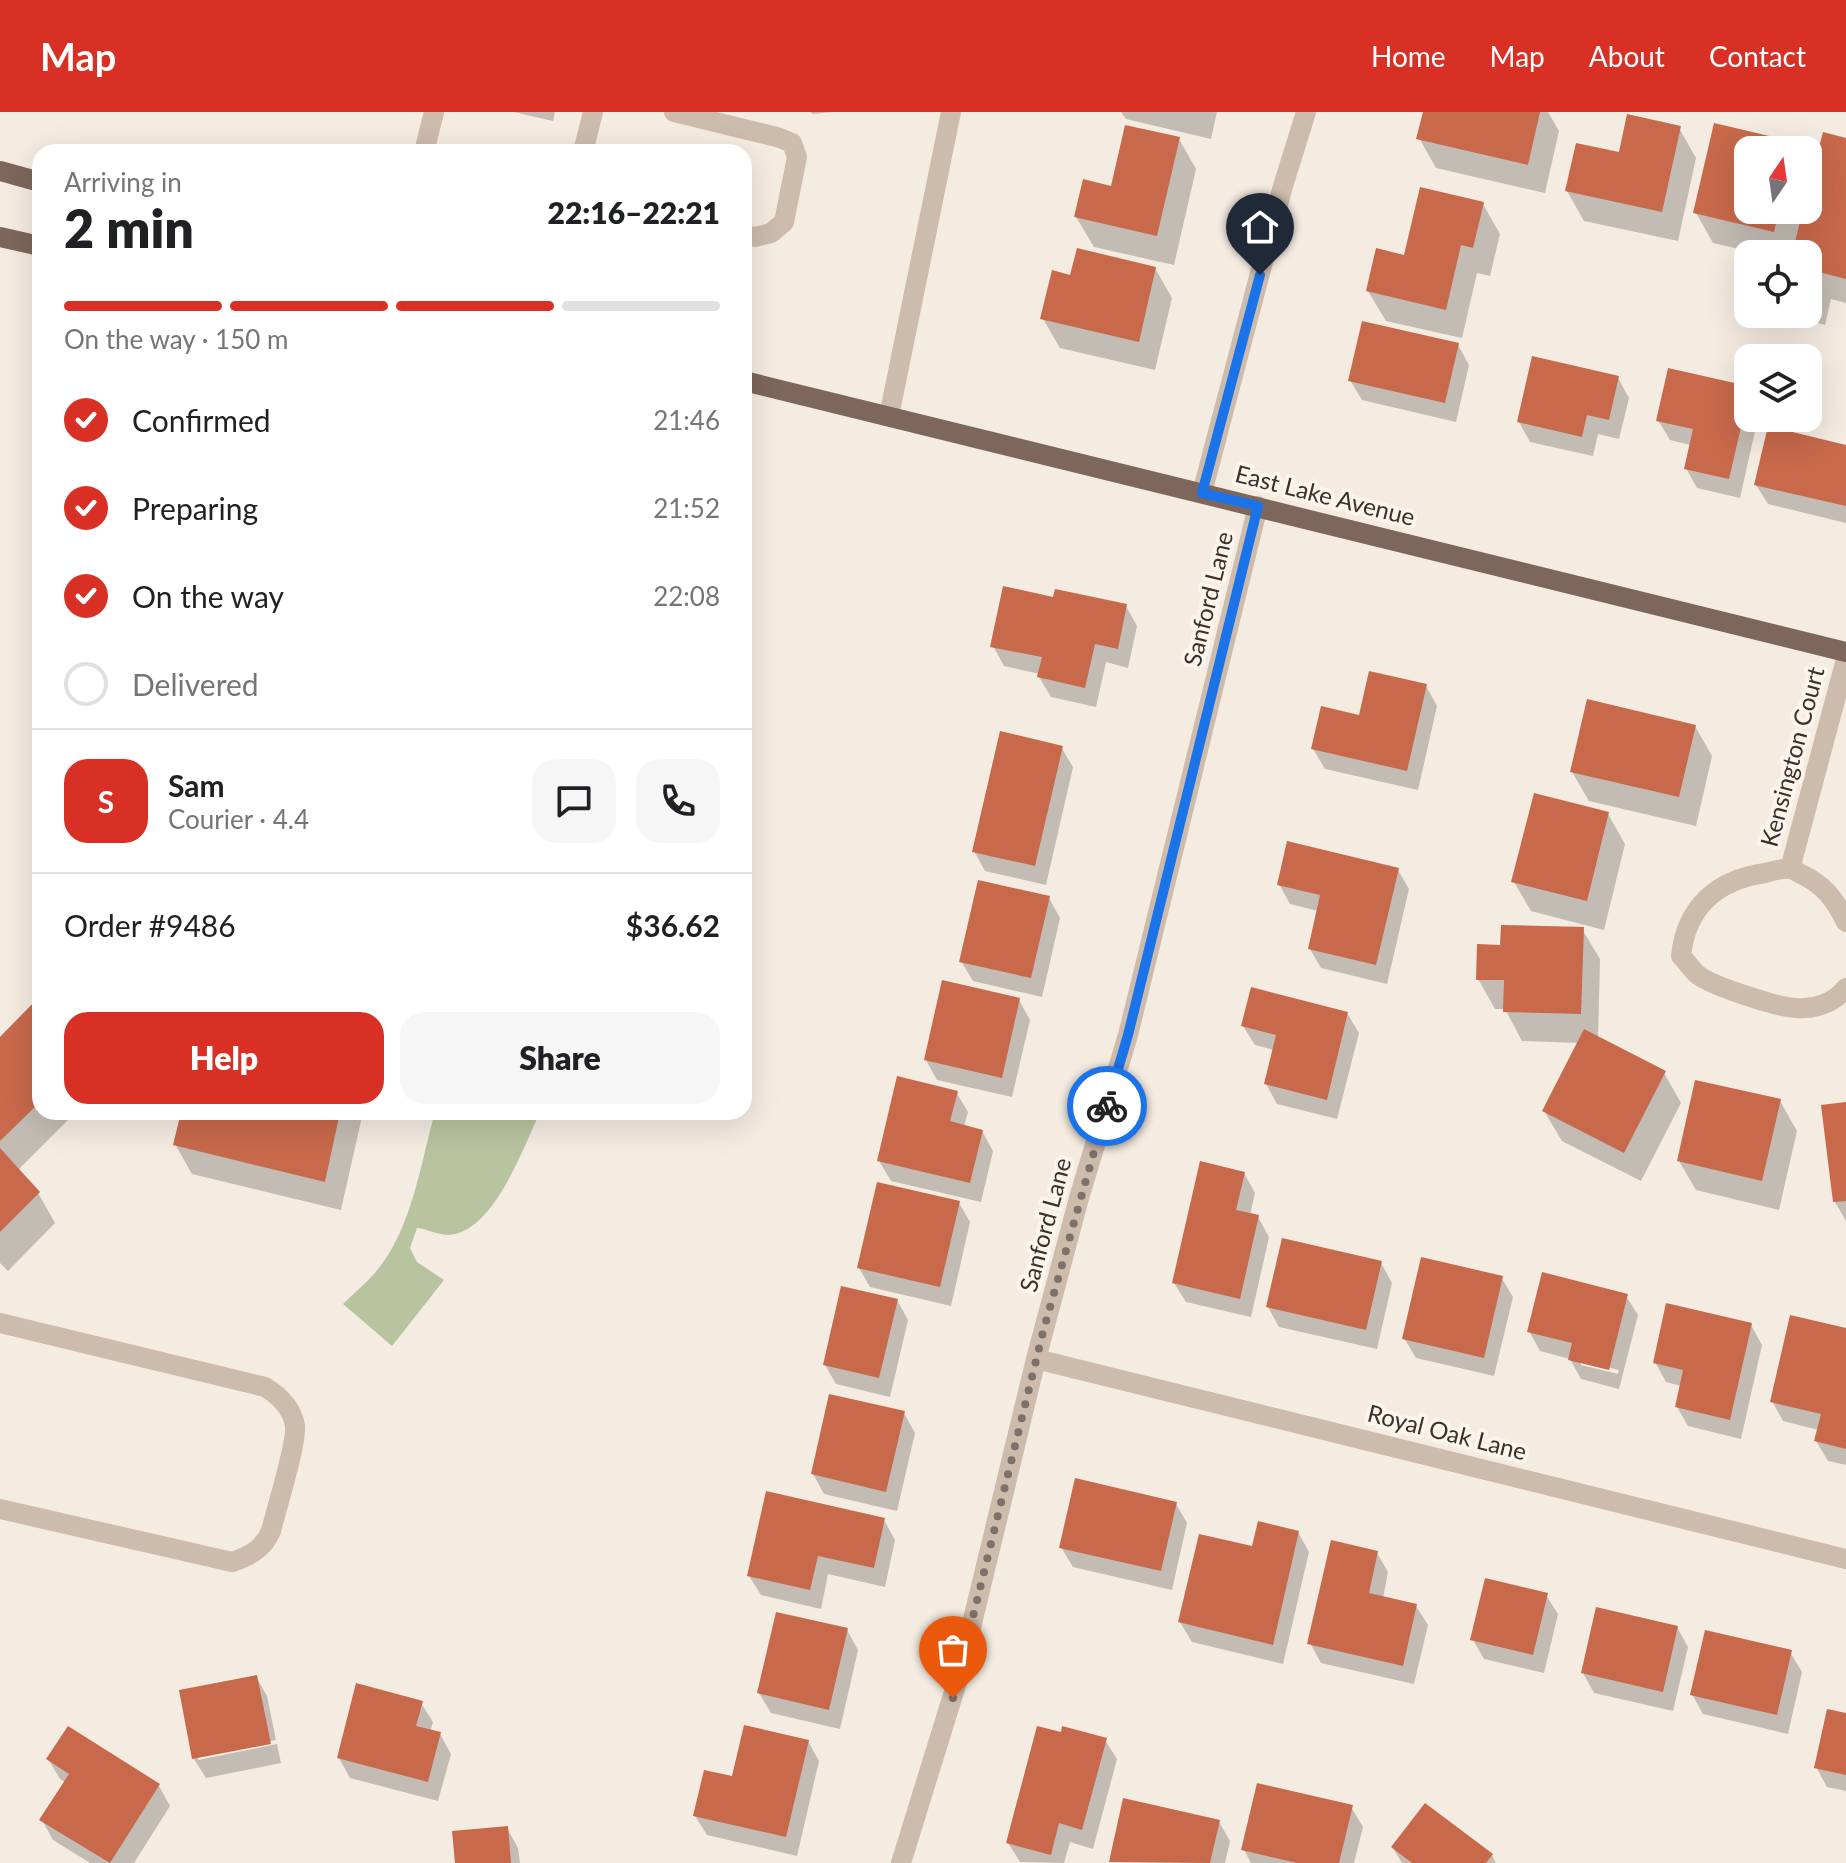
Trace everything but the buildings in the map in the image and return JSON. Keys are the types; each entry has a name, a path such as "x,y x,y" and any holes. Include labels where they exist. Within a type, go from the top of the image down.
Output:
{"main road":[{"path":"0,171 32,180"},
{"path":"0,237 32,244"},
{"name":"East Lake Avenue","path":"752,383 1846,652"}],"street":[{"path":"426,144 434,112"},
{"path":"585,144 593,112"},
{"path":"674,112 792,143 797,157 784,222 771,233 752,236"},
{"path":"889,416 951,112"},
{"path":"1202,493 1283,186 1306,112"},
{"name":"Sanford Lane","path":"901,1863 961,1669 1036,1359 1079,1198 1128,1035 1258,506"},
{"name":"Kensington Court","path":"1790,869 1846,659"},
{"name":"Kensington Court","path":"1846,922 1835,900 1817,881 1790,869 1748,875 1720,887 1690,918 1681,956 1699,976 1726,989 1794,1008 1819,1006 1838,998 1846,988"},
{"path":"0,1323 265,1387 277,1394 289,1409 295,1432 266,1543 256,1552 232,1562 0,1509"},
{"name":"Royal Oak Lane","path":"1036,1359 1846,1559"}],"green space":[{"path":"433,1120 537,1120 503,1189 478,1221 464,1231 448,1235 417,1228 410,1248 417,1262 444,1280 392,1346 343,1304 387,1257 413,1197"}],"way so far":[{"path":"953,1698 1043,1332 1107,1106"}],"route":[{"path":"1107,1106 1128,1035 1258,506 1202,493 1260,275"}]}
